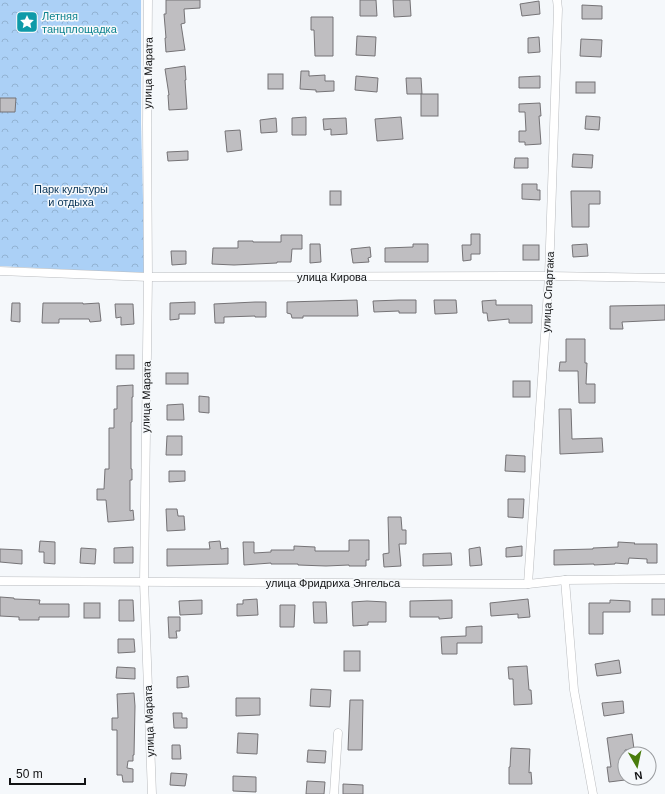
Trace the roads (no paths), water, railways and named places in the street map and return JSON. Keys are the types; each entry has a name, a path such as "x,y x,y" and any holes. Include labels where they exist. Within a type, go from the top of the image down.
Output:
{"street":[{"name":"улица Марата","path":"148,0 148,277 144,582 152,794"},
{"name":"улица Спартака","path":"528,584 549,276 558,0"},
{"name":"улица Кирова","path":"0,271 148,277 549,276 665,278"},
{"name":"улица Фридриха Энгельса","path":"0,581 528,584 565,580 665,579"},
{"path":"565,580 574,690 593,794"},
{"path":"334,794 338,733"}],"place":[{"name":"Летняя танцплощадка","path":"27,22"}],"park label":[{"name":"Парк культуры и отдыха","path":"71,195"}]}
